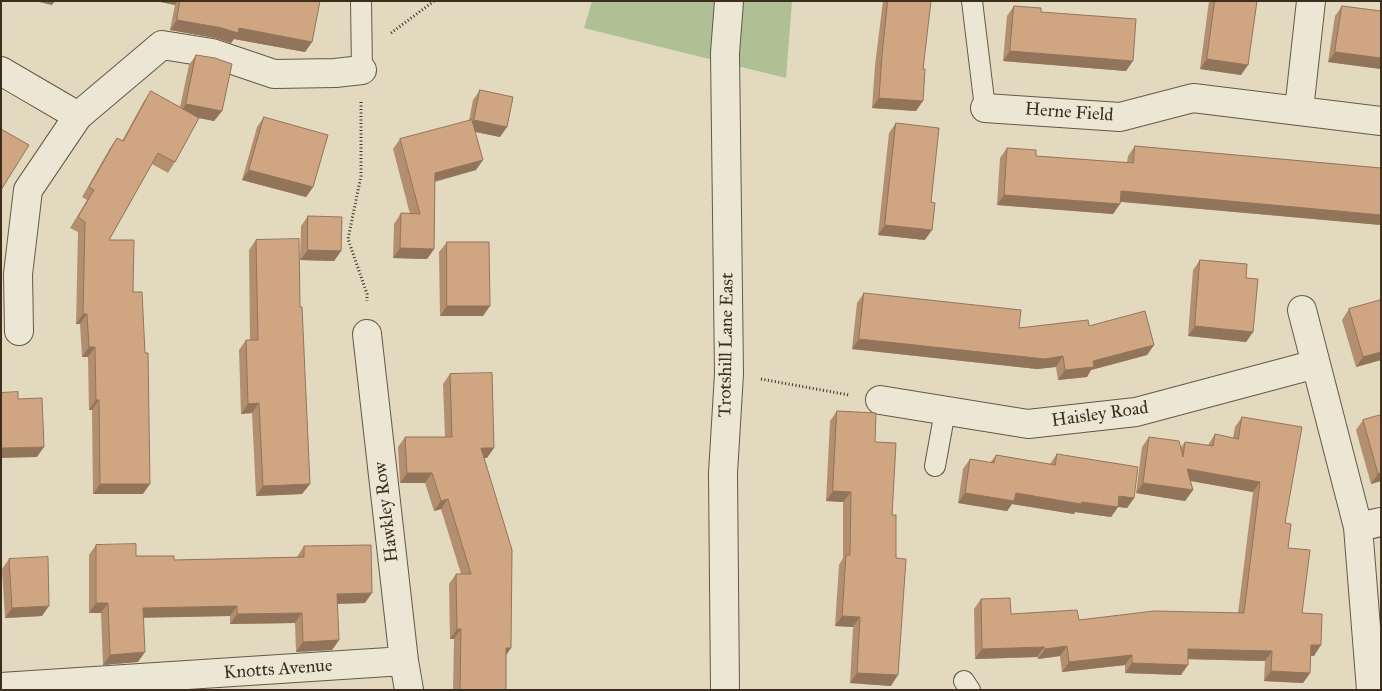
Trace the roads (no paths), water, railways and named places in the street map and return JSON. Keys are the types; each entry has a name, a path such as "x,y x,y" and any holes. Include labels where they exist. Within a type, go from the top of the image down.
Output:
{"street":[{"name":"Trotshill Lane East","path":"726,690 723,473 729,374 725,53 729,1"},
{"path":"1299,110 1311,1"},
{"path":"19,331 18,274 28,190 78,116 162,45 212,53 274,74 335,74 362,70"},
{"path":"1,71 78,116"},
{"name":"Herne Field","path":"985,108 1120,117 1193,98 1381,121"},
{"path":"1302,310 1316,364 1370,524 1371,690"},
{"name":"Hawkley Row","path":"367,334 404,661 409,690"},
{"name":"Haisley Road","path":"880,400 1028,424 1136,412 1316,364"},
{"name":"Knotts Avenue","path":"1,687 53,687 404,661"}],"lane":[{"path":"361,1 362,70"},
{"path":"972,1 985,108"},
{"path":"935,466 945,411"}]}
